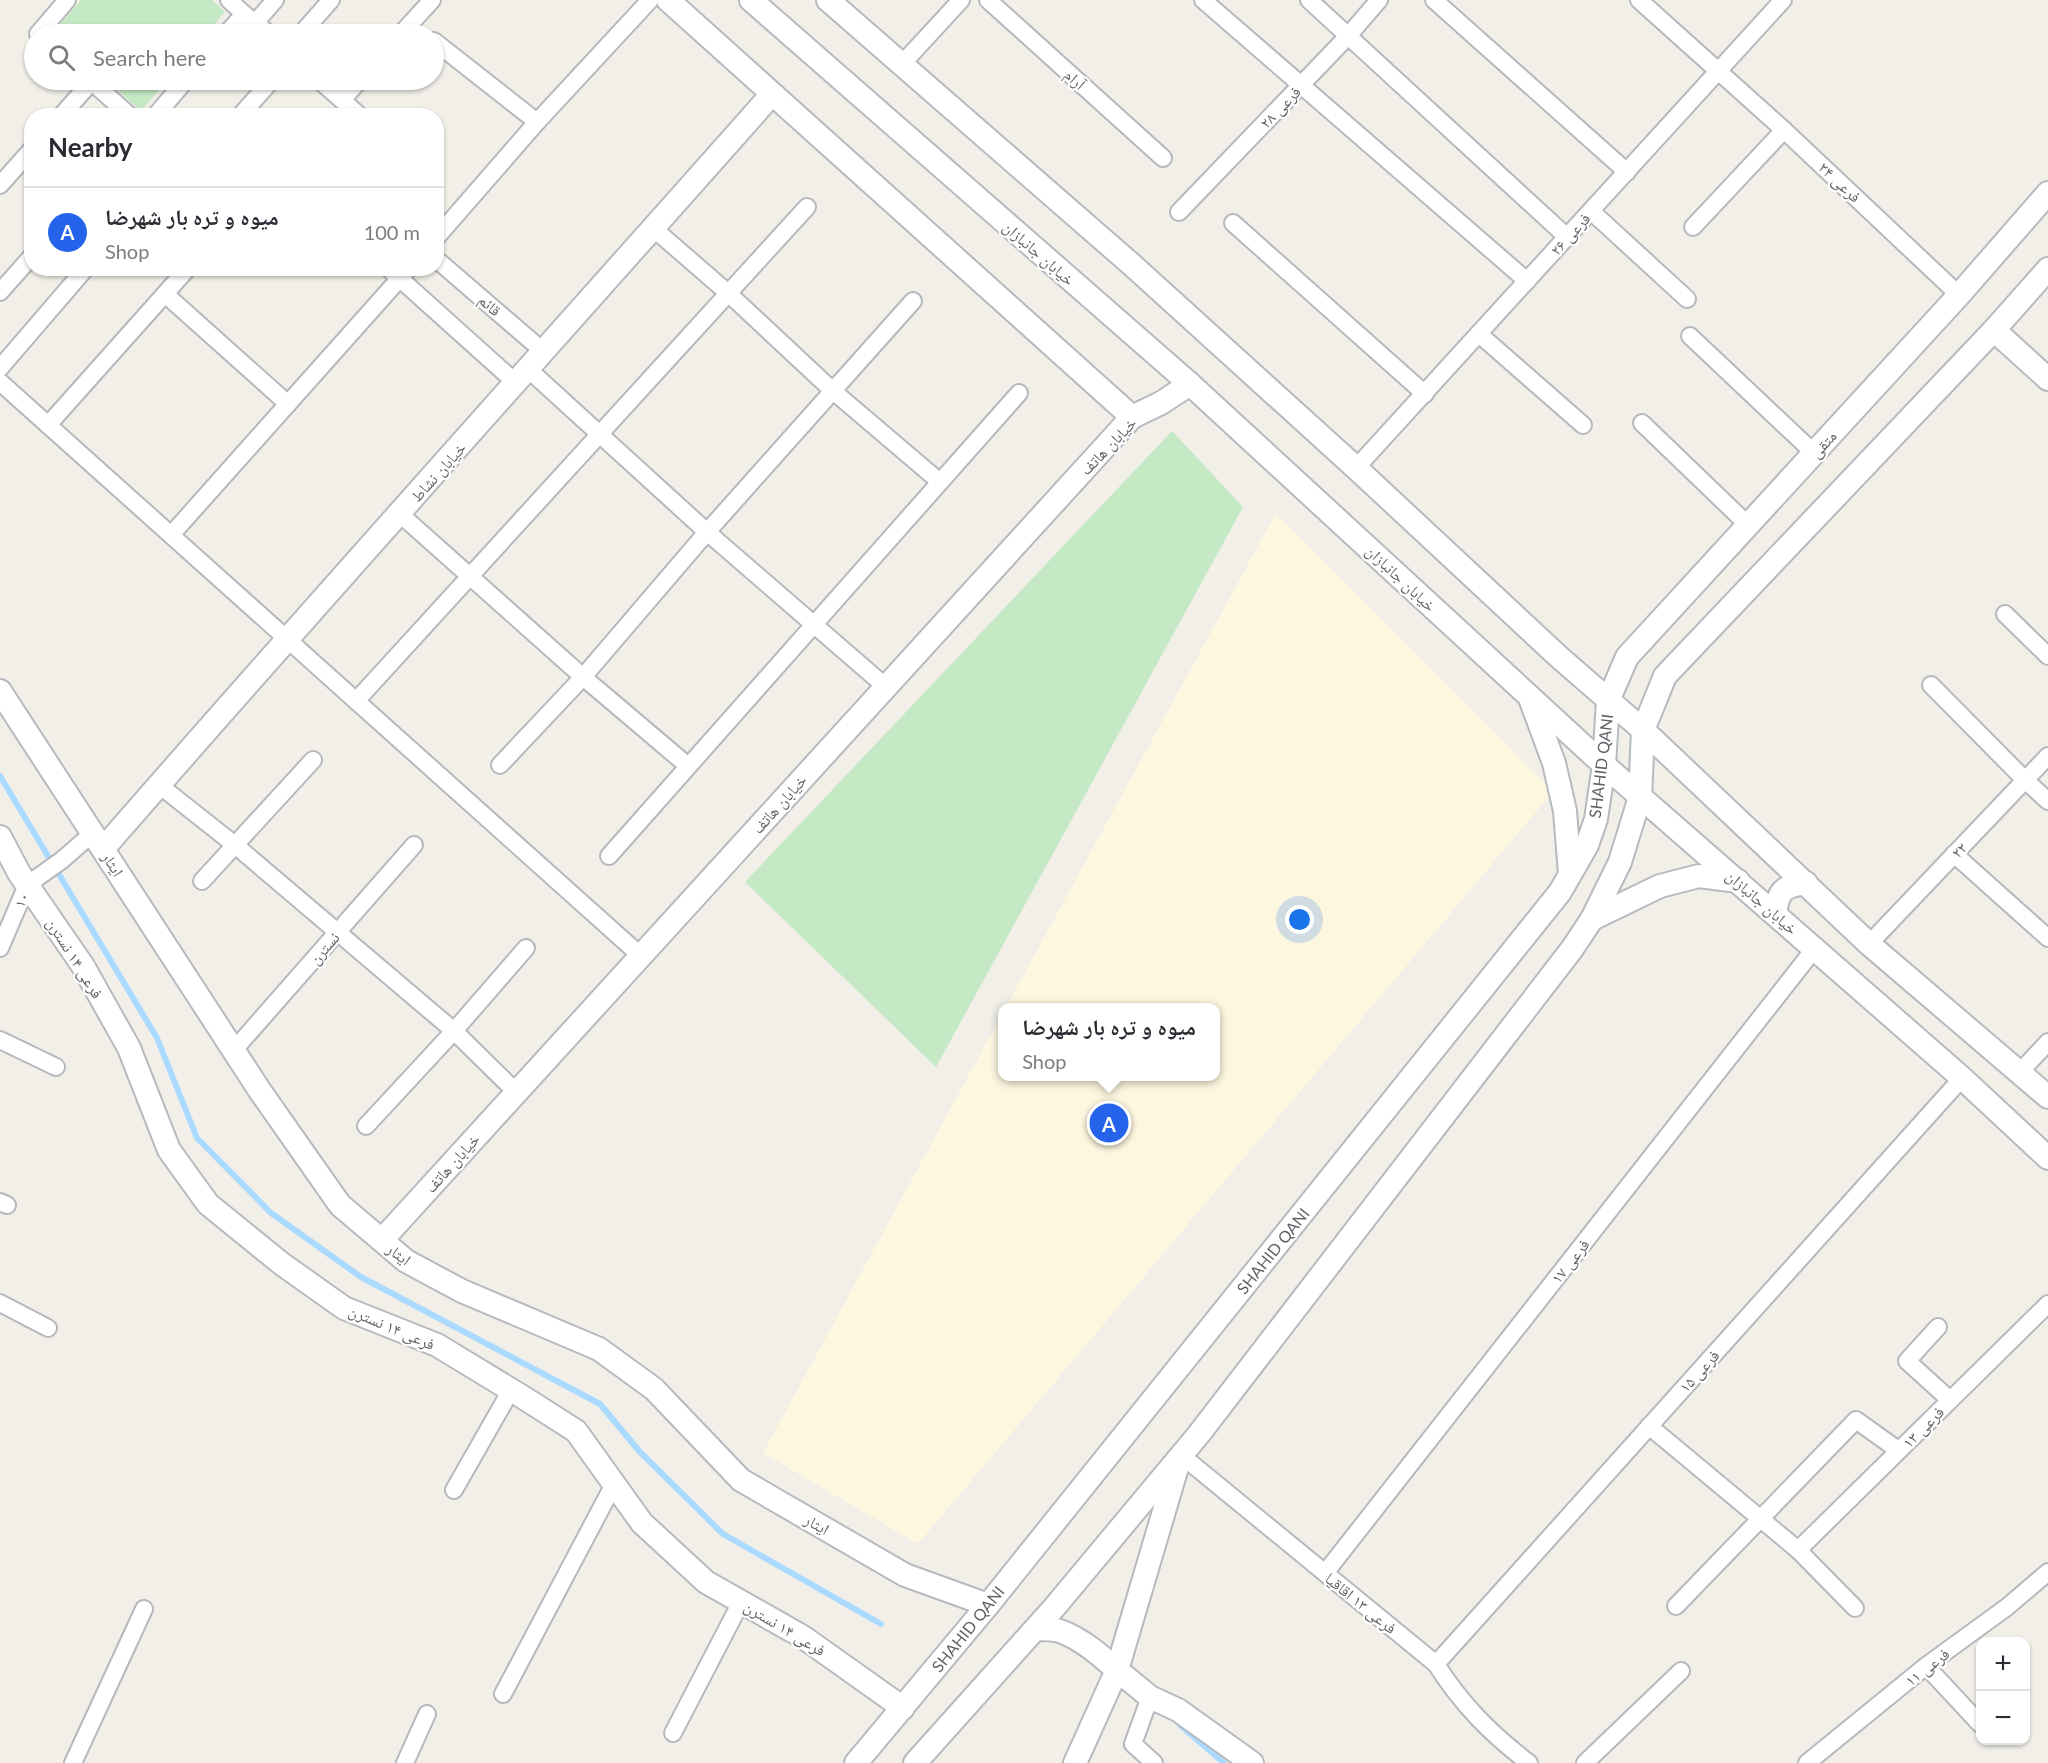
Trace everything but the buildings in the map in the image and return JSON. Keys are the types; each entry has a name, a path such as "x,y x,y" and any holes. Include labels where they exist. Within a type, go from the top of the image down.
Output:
{"street":[{"path":"47,24 67,0"},
{"path":"229,0 257,24"},
{"path":"241,24 275,0"},
{"path":"310,24 332,0"},
{"path":"410,24 432,0"},
{"path":"444,229 537,122 650,0"},
{"path":"668,0 1132,417"},
{"name":"خیابان جانبازان","path":"751,0 1190,384 1604,765 1962,1078 2048,1158"},
{"path":"828,0 1131,264 1608,701 1643,730 1869,944 2048,1097"},
{"path":"902,64 960,0"},
{"name":"آرام","path":"987,0 1162,158"},
{"path":"1203,0 1527,281"},
{"path":"1309,0 1567,237"},
{"name":"فرعی ۲۸","path":"1179,212 1301,86 1379,0"},
{"path":"1434,0 1627,172"},
{"name":"فرعی ۲۴","path":"1639,0 1784,130 1959,295"},
{"name":"فرعی ۲۶","path":"1356,468 1784,0"},
{"path":"444,49 537,122"},
{"path":"68,108 83,90"},
{"path":"102,90 121,108"},
{"path":"162,108 177,90"},
{"path":"247,108 263,90"},
{"path":"330,90 351,108"},
{"path":"342,100 351,90"},
{"name":"خیابان نشاط","path":"98,841 159,785 286,638 400,514 772,94"},
{"path":"1693,227 1784,130"},
{"path":"0,185 24,158"},
{"name":"متقی","path":"1608,701 1627,657 1959,295 2048,193"},
{"path":"356,701 807,207"},
{"path":"1591,211 1687,299"},
{"path":"1233,222 1425,394"},
{"path":"653,228 728,293 833,391 940,482"},
{"path":"0,292 24,265"},
{"name":"قائم","path":"444,266 544,352"},
{"path":"915,1763 1036,1629 1181,1455 1542,990 1592,919 1620,862 1640,797 1643,730 1665,676 1994,330 2048,269"},
{"path":"0,368 79,276"},
{"path":"48,425 181,276"},
{"path":"171,535 288,404 396,276"},
{"path":"404,276 522,376 600,434 707,532 886,687"},
{"path":"165,294 288,404"},
{"path":"500,765 583,677 707,532 913,301"},
{"path":"1994,330 2048,379"},
{"path":"1479,334 1583,425"},
{"path":"1690,336 1814,453"},
{"path":"0,382 641,956"},
{"name":"خیابان هاتف","path":"382,1240 1132,417 1184,390 1190,384"},
{"path":"609,856 1019,393"},
{"path":"1642,423 1748,525"},
{"path":"400,514 583,677 688,766"},
{"path":"2005,614 2048,656"},
{"path":"1931,685 2048,801"},
{"name":"ایثار","path":"0,691 234,1050 340,1205 406,1261 462,1291 599,1349 654,1389 741,1480 905,1575 988,1605"},
{"path":"1530,697 1554,763 1565,811 1570,874"},
{"name":"SHAHID QANI","path":"856,1763 988,1605 1560,892 1587,845 1596,819 1604,765 1608,701"},
{"name":"۲۲","path":"1869,944 2048,756"},
{"path":"202,881 313,759"},
{"path":"159,785 235,845 454,1031 516,1092"},
{"name":"فرعی ۱۴ نسترن","path":"0,837 33,881 129,1048 169,1150 208,1204 282,1264 344,1308 437,1345 576,1431 642,1523 706,1582 803,1637 903,1708"},
{"path":"33,881 62,860 98,841"},
{"name":"نسترن","path":"234,1050 414,845"},
{"path":"1954,854 2048,938"},
{"path":"1592,919 1660,886 1699,876 1738,881"},
{"name":"۱۰","path":"0,948 33,881"},
{"path":"1775,914 1777,901 1783,890 1792,885 1806,883"},
{"path":"366,1126 454,1031 526,948"},
{"name":"فرعی ۱۷","path":"1325,1573 1815,948"},
{"path":"0,1040 56,1067"},
{"path":"2019,1072 2048,1042"},
{"name":"فرعی ۱۵","path":"1436,1664 1962,1078"},
{"path":"0,1303 48,1328"},
{"name":"فرعی ۱۳","path":"1798,1550 2048,1304"},
{"path":"1938,1327 1907,1361 1950,1400"},
{"path":"454,1490 511,1390"},
{"path":"1676,1606 1857,1420 1899,1450"},
{"path":"1649,1426 1798,1550 1855,1608"},
{"path":"1075,1763 1117,1670 1181,1455"},
{"name":"فرعی ۱۳ اقاقیا","path":"1181,1455 1436,1664 1454,1692 1499,1740 1529,1763"},
{"path":"503,1694 614,1484"},
{"name":"فرعی ۱۱","path":"1807,1763 1926,1666 2007,1607 2048,1572"},
{"path":"673,1733 741,1602"},
{"path":"73,1763 144,1609"},
{"path":"1036,1629 1059,1630 1094,1650 1150,1697 1178,1710 1252,1763"},
{"path":"1926,1666 1976,1720"},
{"path":"1585,1763 1681,1671"},
{"path":"1150,1697 1133,1744 1154,1763"},
{"path":"405,1763 427,1714"}],"shaded area":[{"path":"1276,513 1553,792 918,1544 763,1453 998,1021 998,1081 1220,1081 1220,1003 1008,1003"}],"green space":[{"path":"81,0 212,0 225,12 215,24 60,24"},
{"path":"117,90 159,90 144,108 138,108"},
{"path":"1172,431 1243,507 936,1067 745,882"}],"waterway":[{"path":"0,776 157,1038 197,1138 271,1213 361,1277 600,1404 640,1452 723,1534 881,1624"},
{"path":"1180,1725 1224,1763"}],"place":[{"name":"میوه و تره بار شهرضا","path":"1109,1123"}]}
